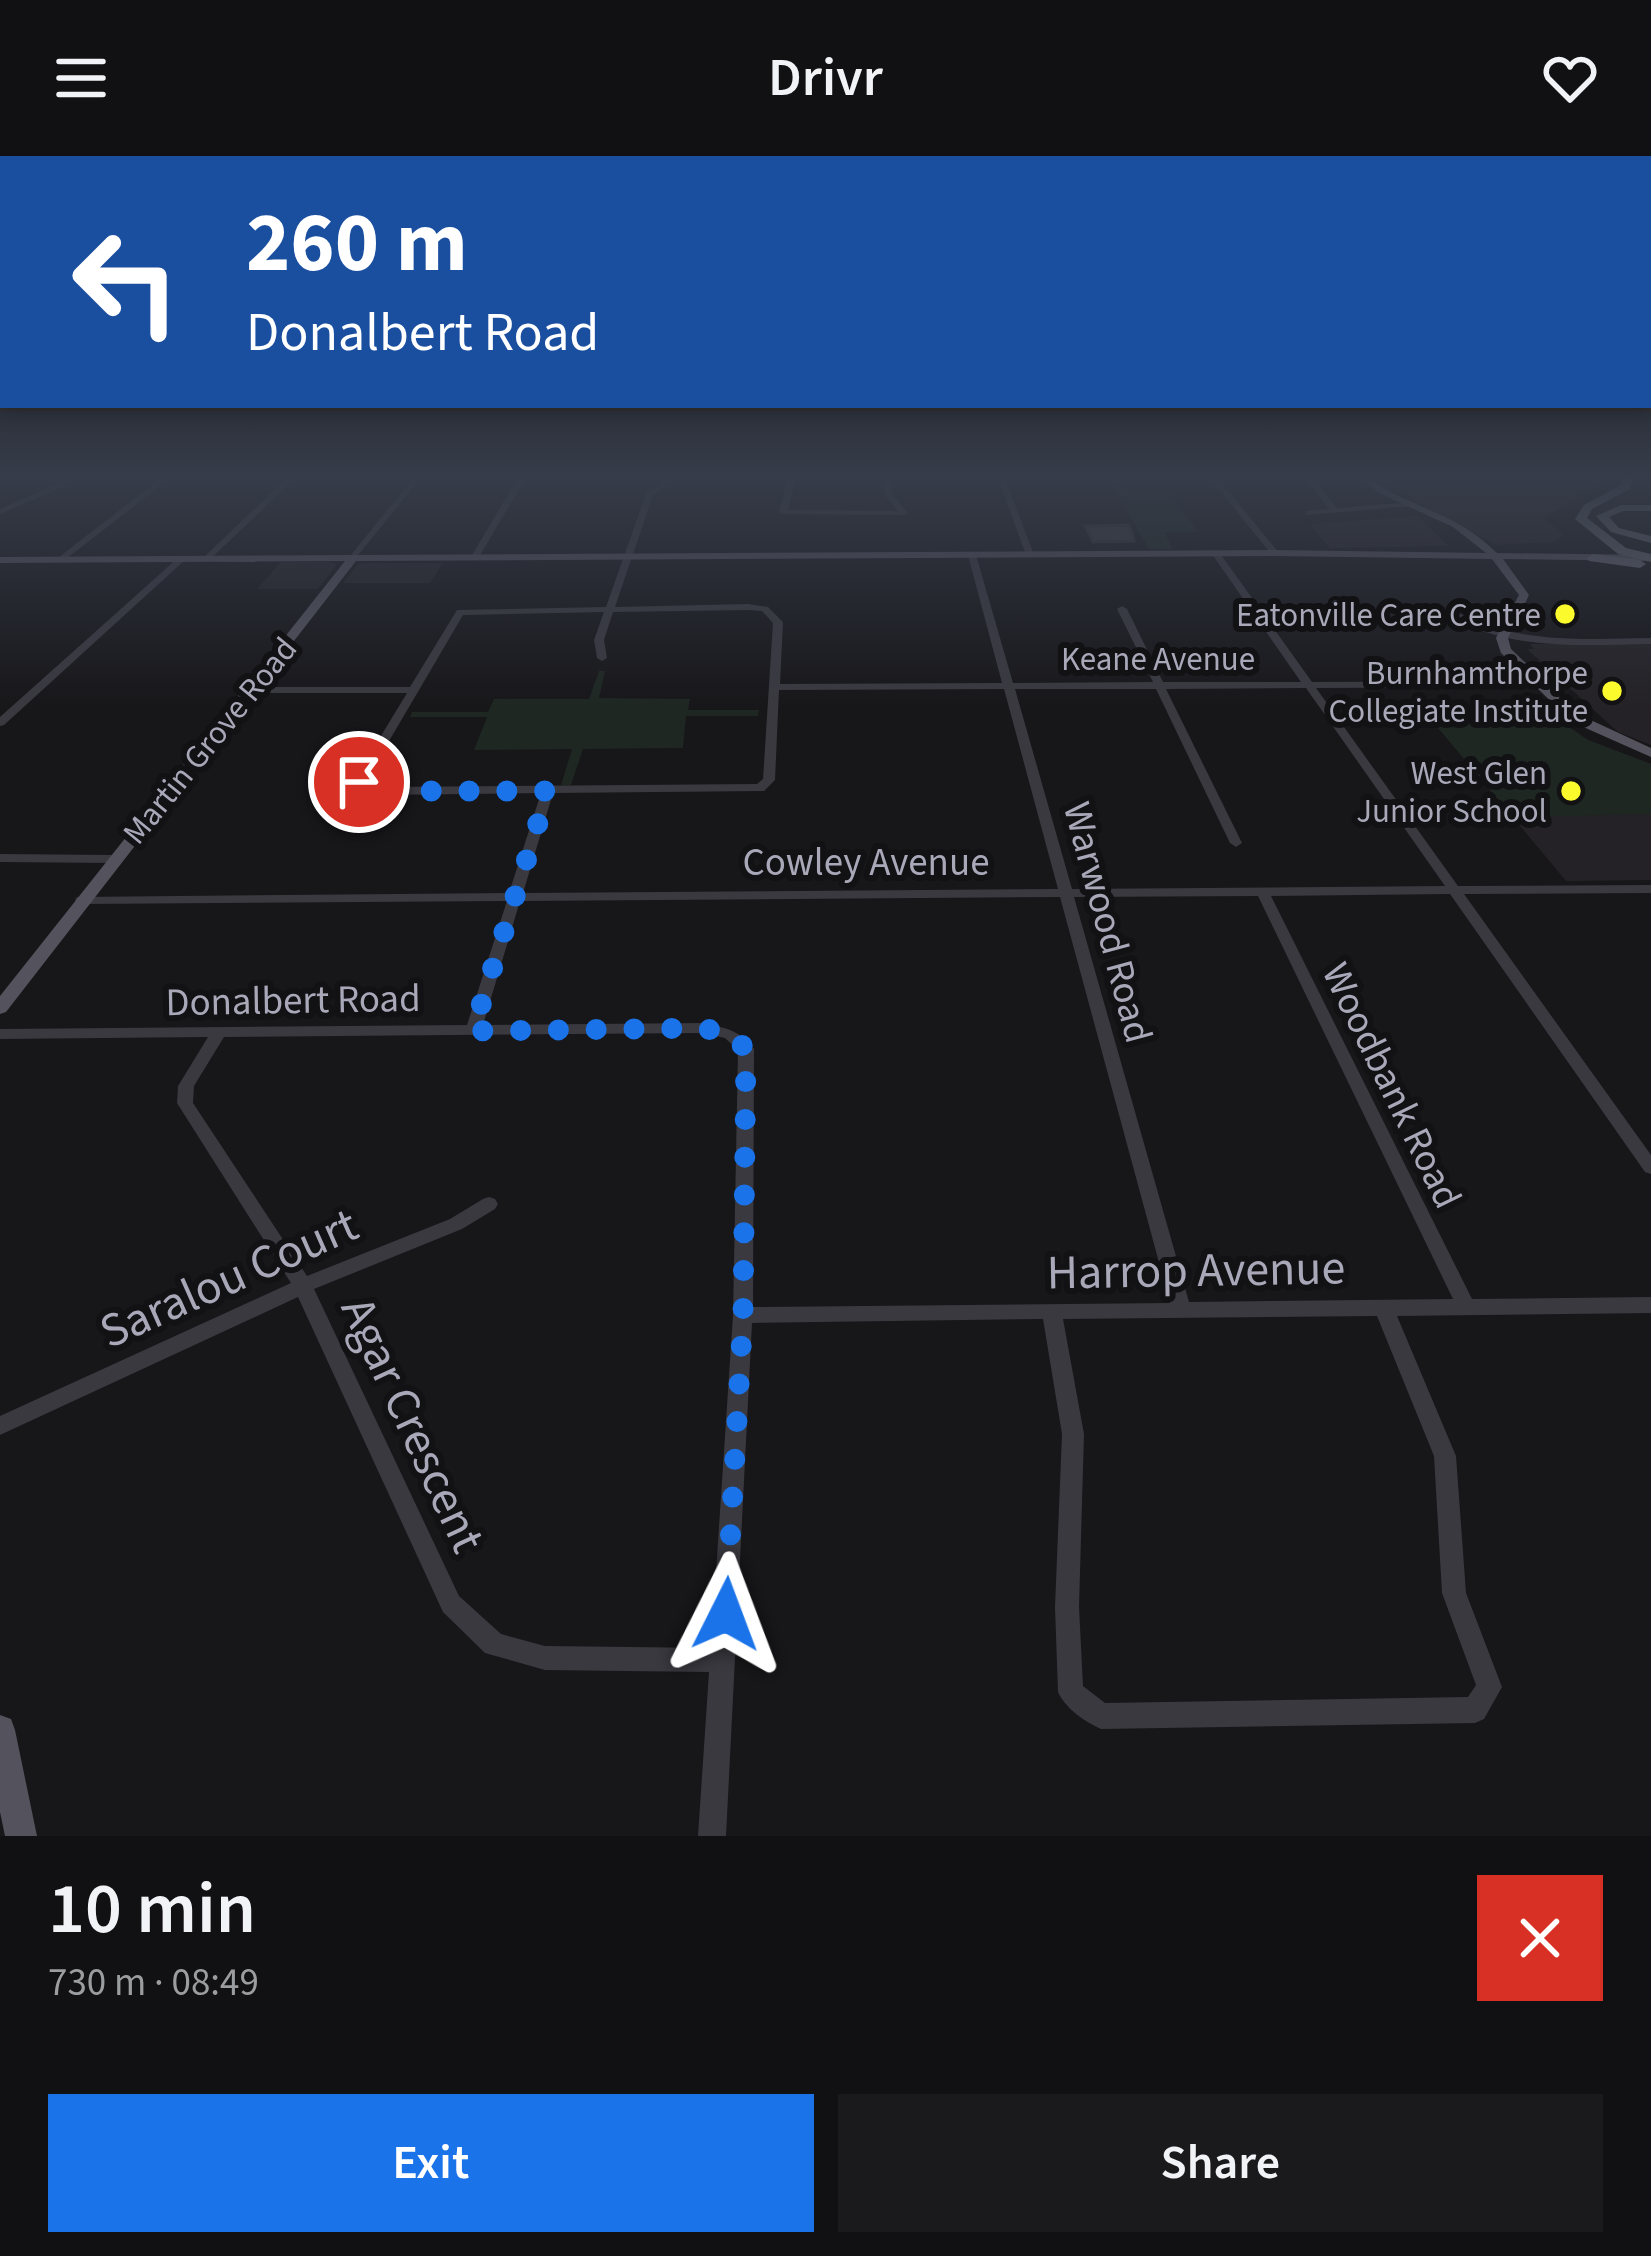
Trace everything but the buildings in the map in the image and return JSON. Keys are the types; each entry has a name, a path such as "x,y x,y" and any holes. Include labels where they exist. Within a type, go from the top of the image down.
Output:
{"highway":[{"path":"1593,558 1651,558"}],"main road":[{"path":"0,560 1558,552"},
{"path":"1484,554 1593,558"},
{"path":"1484,554 1524,593 1502,646 1587,726 1651,753"},
{"name":"Martin Grove Road","path":"0,1008 112,859 354,557"},
{"path":"0,1730 21,1836"}],"street":[{"path":"62,559 71,552"},
{"path":"207,559 214,552"},
{"name":"Martin Grove Road","path":"354,557 358,552"},
{"path":"475,557 478,552"},
{"path":"602,658 599,640 632,552"},
{"path":"1216,554 1651,1168"},
{"name":"Warwood Road","path":"972,555 1180,1307"},
{"path":"0,723 182,559"},
{"path":"613,607 766,609 778,622 769,781 760,788 548,791 365,789 359,782 462,611 613,607"},
{"path":"1122,609 1236,844"},
{"path":"1517,612 1447,610 1505,632 1559,641 1651,641"},
{"name":"Keane Avenue","path":"775,687 1540,684"},
{"path":"251,690 414,689"},
{"path":"473,1031 548,791"},
{"path":"0,858 112,859"},
{"name":"Cowley Avenue","path":"82,900 1651,889"},
{"name":"Woodbank Road","path":"1262,891 1466,1307"},
{"name":"Donalbert Road","path":"0,1034 702,1028 730,1034 746,1049 749,1073 743,1315"},
{"name":"Agar Crescent","path":"218,1034 186,1086 184,1103 303,1286 452,1604 494,1644 545,1658 724,1660"},
{"name":"Saralou Court","path":"0,1426 303,1286 456,1224 489,1204"},
{"name":"Harrop Avenue","path":"743,1315 1651,1304"},
{"path":"1052,1313 1073,1434 1067,1606 1071,1692 1101,1716 1475,1709 1489,1687 1454,1593 1444,1456 1384,1309"},
{"path":"712,1836 743,1315"}],"shaded area":[{"path":"281,562 337,564 318,589 257,589"},
{"path":"359,563 443,563 430,583 343,583"},
{"name":"Burnhamthorpe Collegiate Institute","path":"1530,644 1651,644 1651,745 1618,732 1527,649 1534,649"},
{"path":"599,671 605,671 599,698 690,699 688,710 759,710 758,716 686,716 683,748 583,749 571,785 561,785 572,749 474,750 487,717 410,717 412,712 488,712 494,699 589,699"},
{"name":"West Glen Junior School","path":"1553,716 1588,740 1651,764 1651,880 1566,881 1429,717"},
{"name":"West Glen Junior School","path":"1553,716 1588,740 1651,764 1651,814 1513,817 1429,717"}],"place":[{"name":"Eatonville Care Centre","path":"1565,614"},
{"name":"Burnhamthorpe Collegiate Institute","path":"1612,691"},
{"name":"West Glen Junior School","path":"1571,791"}],"route":[{"path":"359,782 365,789 379,791 548,791 473,1031 702,1028 730,1034 746,1049 743,1315 726,1614"}]}
